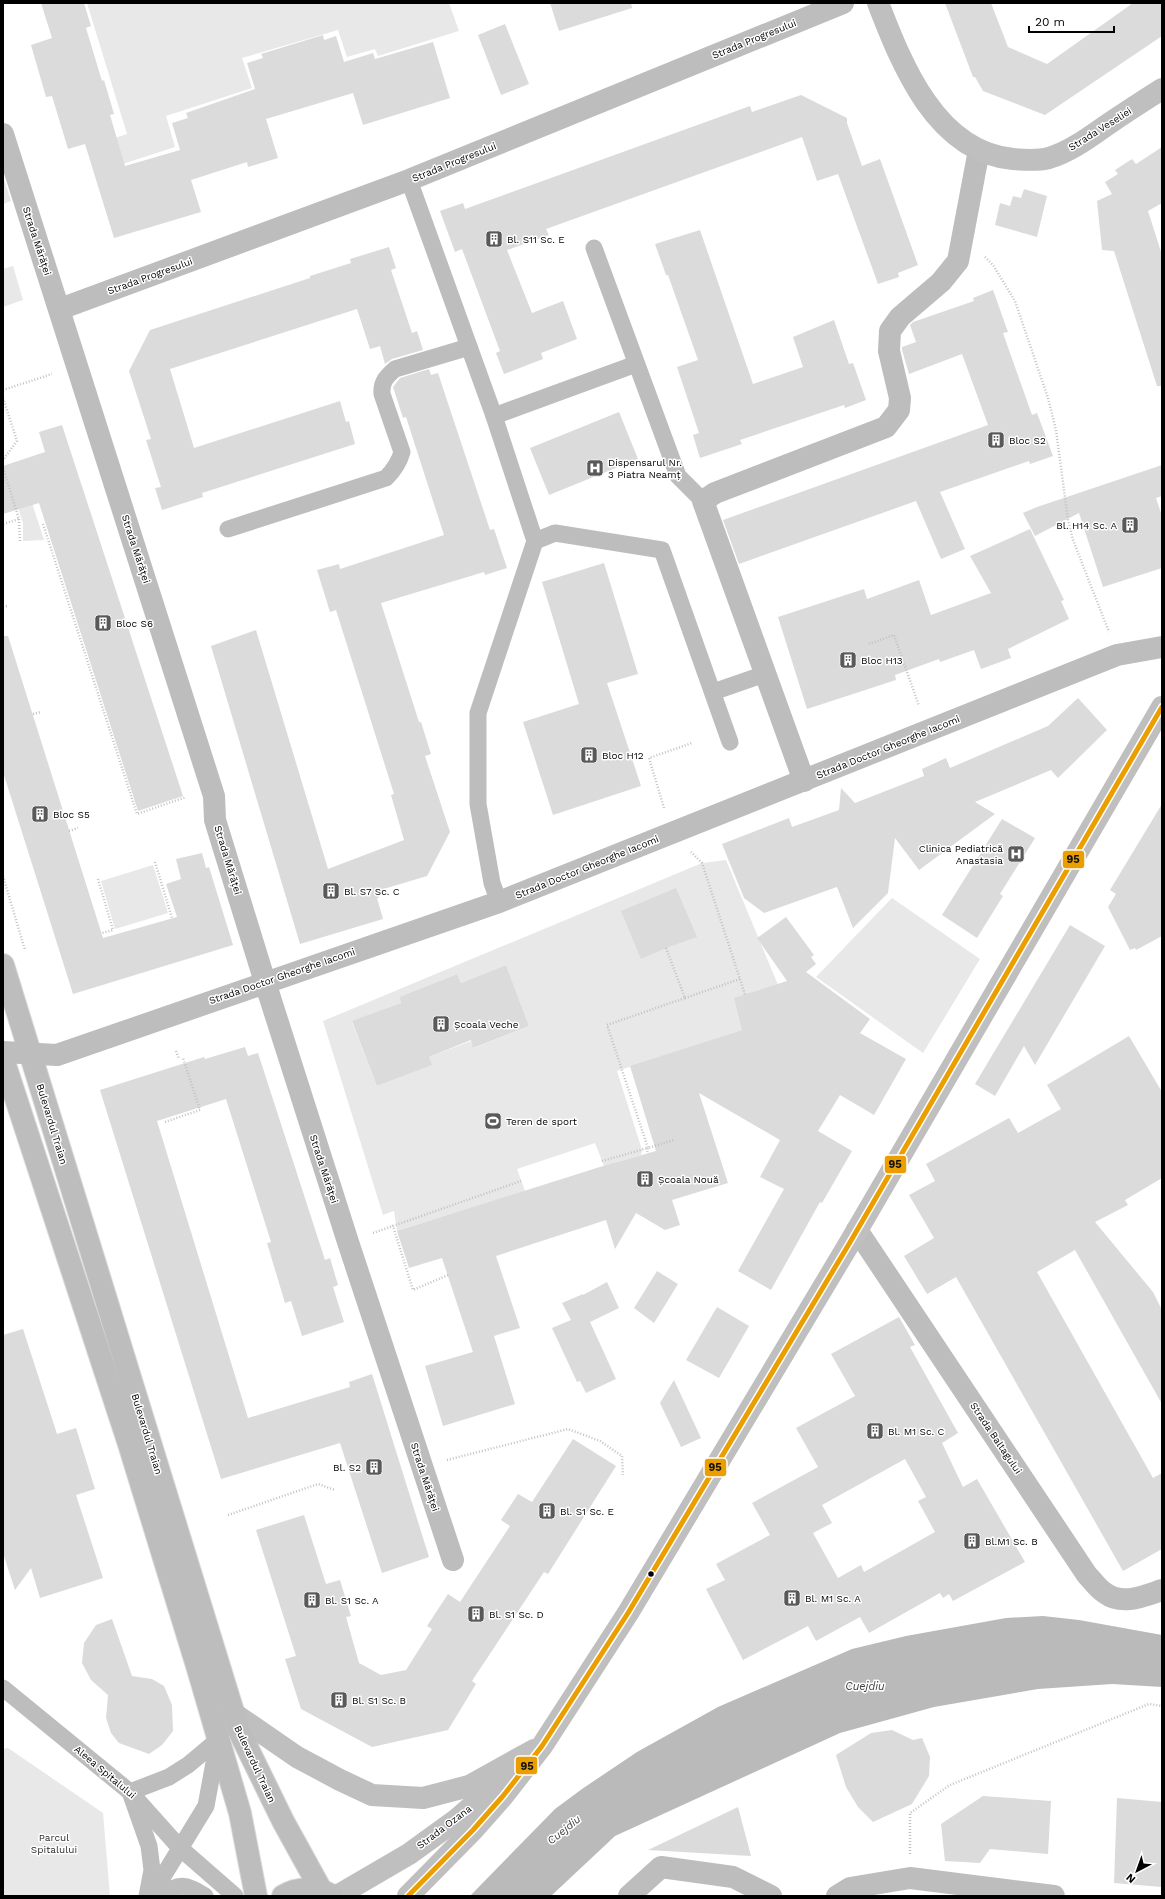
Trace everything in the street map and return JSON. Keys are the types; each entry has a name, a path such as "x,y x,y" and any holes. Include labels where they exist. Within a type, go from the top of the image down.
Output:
{"street":[{"name":"Strada Progresului","path":"60,309 409,180 843,3"},
{"name":"Strada Veseliei","path":"878,3 898,56 913,82 932,108 957,137 978,150 1002,158 1028,160 1049,158 1076,146 1162,89"},
{"name":"Strada Mărăței","path":"5,145 60,309 214,796 215,820 265,982 452,1560"},
{"path":"804,781 703,501 715,493 886,427 899,410 900,398 889,351 890,331 900,317 941,282 958,261 964,235 978,150"},
{"name":"Strada Doctor Gheorghe Iacomi","path":"3,1052 57,1055 499,902 1117,655 1162,646"},
{"name":"Strada Ozana","path":"408,1896 478,1825 542,1746 628,1613 857,1230 1162,707"},
{"name":"Bulevardul Traian","path":"3,965 238,1731 282,1821 330,1894"},
{"name":"Bulevardul Traian","path":"3,1059 129,1444 219,1739 240,1813 256,1896"},
{"name":"Strada Baltagului","path":"857,1230 1087,1575 1105,1593 1119,1600 1138,1598 1162,1590"},
{"path":"233,1713 297,1757 372,1795 423,1798 469,1786 542,1746"},
{"name":"Strada Ozana","path":"330,1894 409,1854 456,1820 542,1746"},
{"path":"629,1896 661,1867 733,1877 771,1896"},
{"path":"838,1896 850,1888 910,1878 1054,1896"},
{"path":"283,1896 302,1889 330,1894"}],"lane":[{"path":"409,180 494,416 535,541 478,713 478,804 492,883 499,902"},
{"path":"594,248 678,476 703,501"},
{"path":"228,529 386,478 400,461 402,452 382,394 381,385 386,377 395,369 469,347"},
{"path":"494,416 636,364"},
{"path":"535,541 555,533 662,550 730,742"},
{"path":"712,692 765,674"},
{"name":"Aleea Spitalului","path":"3,1688 130,1792 180,1848 235,1896"},
{"path":"147,1896 152,1870 149,1846 130,1792 170,1777 188,1765 219,1739"},
{"path":"150,1896 206,1806 219,1739"},
{"path":"159,1896 173,1887 189,1886 205,1896"}],"path":[{"path":"964,235 993,265 1015,301 1048,398 1056,430 1068,520 1073,540 1117,655"},
{"path":"3,390 55,373"},
{"path":"3,398 17,441 3,460"},
{"path":"3,468 19,519 20,542"},
{"path":"3,524 19,519"},
{"path":"44,524 137,814 186,797"},
{"path":"3,607 7,606"},
{"path":"869,644 894,635 920,710"},
{"path":"33,714 41,712"},
{"path":"665,812 649,758 692,743"},
{"path":"69,830 78,828"},
{"path":"690,851 702,863 745,995"},
{"path":"156,862 172,918"},
{"path":"98,879 113,930 102,933"},
{"path":"666,948 685,998"},
{"path":"647,1153 648,1148 607,1024 740,979"},
{"path":"176,1051 179,1059"},
{"path":"165,1122 200,1110 183,1058"},
{"path":"602,1161 674,1140"},
{"path":"388,1228 521,1181"},
{"path":"393,1226 413,1290 448,1275"},
{"path":"422,1466 568,1428 600,1441 622,1456 624,1475"},
{"path":"228,1515 318,1484 335,1490"},
{"path":"910,1878 910,1813 950,1785 1149,1704 1162,1706"}],"green space":[{"path":"87,3 449,3 459,31 378,56 375,49 347,57 338,30 242,58 252,88 166,116 175,147 101,171 93,145 127,134"},
{"path":"3,176 11,201 3,204"},
{"path":"13,266 23,300 3,307 3,269"},
{"path":"19,463 44,540 23,541 23,523 5,467"},
{"path":"726,860 781,992 739,997 742,1030 617,1071 642,1150 641,1155 604,1166 595,1143 517,1169 525,1191 397,1231 394,1211 383,1215 323,1021 702,863","holes":["506,965 529,1026 474,1048 471,1041 429,1057 431,1065 377,1086 352,1022 401,1003 399,997 457,974 461,983"]},
{"path":"153,865 168,913 115,929 101,881"},
{"path":"892,898 980,959 923,1053 816,977"},
{"name":"Parcul Spitalului","path":"8,1748 103,1813 110,1896 3,1896 3,1749"}],"water":[{"name":"Cuejdiu","path":"1043,1616 1079,1620 1162,1635 1162,1687 1112,1684 1038,1689 934,1707 840,1733 615,1836 551,1896 470,1896 555,1809 637,1752 718,1707 852,1649 906,1636 1006,1618"}],"building":[{"path":"41,3 84,3 91,26 86,28 114,114 110,115 125,166 180,150 172,123 188,118 186,113 255,89 247,63 263,58 261,54 323,35 324,40 336,36 344,62 373,53 375,59 433,42 450,98 363,125 353,93 266,119 278,158 248,167 247,162 191,180 201,212 114,238 85,144 68,149 52,96 46,97 31,45 52,38"},
{"path":"550,3 631,3 632,8 559,31"},
{"path":"945,3 991,3 1008,47 1047,64 1133,3 1162,3 1162,36 1045,115 983,91 975,77 973,77"},
{"path":"505,24 529,84 501,95 478,35"},
{"path":"801,95 847,118 847,123 862,166 880,159 918,265 898,273 899,277 878,284 838,174 817,181 802,137 546,229 549,235 507,250 532,313 563,301 577,339 541,353 543,359 504,374 496,353 500,351 462,249 455,252 440,211 463,203 465,209 750,106 752,112"},
{"path":"1162,147 1162,203 1148,211 1162,255 1162,386 1157,386 1114,251 1102,250 1097,201 1112,194 1105,182 1118,174 1115,170 1132,159 1136,164"},
{"path":"1024,189 1047,196 1037,237 995,225 1000,203 1010,206 1013,196 1021,198"},
{"path":"700,230 753,384 803,367 793,337 834,320 849,364 853,363 866,400 845,408 844,405 740,440 742,444 700,458 693,435 699,433 677,367 698,360 668,275 666,275 655,244"},
{"path":"389,247 396,268 391,270 412,333 417,331 423,350 392,359 385,364 380,346 370,349 357,309 170,369 194,448 340,401 346,422 349,421 355,444 202,493 203,497 162,510 155,488 161,487 146,440 151,439 129,371 150,330 310,278 310,276 351,263 350,259"},
{"name":"Bloc S2","path":"993,290 1008,332 1003,333 1032,415 1037,413 1053,456 1030,464 1029,461 940,492 965,549 941,559 916,501 739,564 723,520 988,425 962,354 909,374 902,347 916,342 910,325 913,322 974,301 973,298"},
{"path":"429,369 431,375 438,373 490,530 494,529 507,568 485,575 484,572 381,603 419,722 421,722 431,754 425,756 450,832 427,876 377,891 379,898 377,898 383,919 300,944 211,646 256,630 328,869 404,840 391,795 394,794 336,610 330,612 317,570 339,564 340,569 444,535 406,417 403,418 393,387 400,378"},
{"path":"619,412 638,459 549,495 530,448"},
{"name":"Bloc S6","path":"62,425 183,796 138,811 39,503 3,514 3,466 45,452 39,432"},
{"name":"Bl. H14 Sc. A","path":"1162,465 1162,496 1156,498 1162,516 1162,568 1103,587 1079,513 1035,536 1023,513 1037,507"},
{"path":"1030,529 1064,600 1061,601 1069,619 1008,649 1011,658 981,669 974,650 940,662 939,659 895,675 896,680 807,709 778,617 864,589 867,599 919,580 931,615 991,593 970,556"},
{"path":"604,563 638,674 607,683 641,786 553,815 523,722 579,704 542,582"},
{"name":"Bloc S5","path":"3,636 8,636 103,938 177,917 166,884 181,879 176,859 202,853 206,868 209,867 233,945 73,994 3,772"},
{"path":"1078,698 1107,730 1058,778 1051,770 975,802 995,814 919,870 895,838 888,893 853,928 837,887 764,913 744,898 722,844 789,818 792,827 839,810 841,788 855,803 924,776 922,769 946,758 950,768 1048,726"},
{"path":"1162,804 1162,936 1136,950 1135,948 1130,950 1108,907 1116,894 1110,890"},
{"path":"1002,819 1035,838 1000,894 1003,896 977,938 942,915"},
{"path":"676,888 697,937 641,959 621,911"},
{"path":"786,917 814,955 811,957 816,964 806,972 870,1019 860,1033 906,1059 874,1115 840,1095 818,1131 852,1151 822,1203 820,1202 771,1290 738,1271 784,1189 760,1177 780,1140 699,1093 728,1183 672,1200 680,1225 665,1230 636,1213 615,1249 606,1220 496,1256 520,1328 494,1336 515,1404 443,1426 425,1366 473,1352 442,1258 409,1268 397,1231 603,1166 656,1151 630,1066 742,1030 734,998 787,981 757,938"},
{"path":"1070,925 1105,946 1035,1065 1024,1046 995,1096 975,1084"},
{"name":"Școala Veche","path":"506,965 529,1026 473,1048 471,1040 429,1057 432,1065 377,1086 352,1021 401,1003 399,997 457,974 461,983"},
{"path":"1129,1036 1162,1092 1162,1178 1125,1200 1128,1205 1095,1222 1153,1292 1162,1310 1162,1404 1075,1250 1037,1272 1153,1478 1162,1473 1162,1549 1123,1571 956,1277 927,1294 904,1256 934,1238 909,1195 935,1181 926,1164 1009,1118 1018,1133 1061,1109 1047,1085"},
{"path":"245,1047 248,1056 258,1053 325,1260 330,1258 338,1285 333,1287 344,1322 302,1336 291,1301 285,1303 267,1243 271,1242 226,1099 157,1121 248,1418 350,1387 349,1382 372,1374 429,1557 382,1573 340,1443 221,1479 100,1090 204,1057 205,1059"},
{"path":"657,1271 678,1284 654,1323 634,1308"},
{"path":"607,1282 619,1308 590,1322 616,1379 586,1393 580,1381 577,1382 552,1328 571,1320 562,1303 583,1295"},
{"path":"717,1307 749,1326 719,1378 686,1360"},
{"path":"899,1317 915,1345 910,1347 958,1433 942,1443 963,1487 977,1479 1025,1562 953,1601 949,1594 943,1598 940,1593 869,1633 860,1617 816,1641 808,1626 743,1660 706,1589 725,1580 716,1564 770,1535 752,1503 818,1467 796,1428 855,1396 831,1354","holes":["905,1459 926,1497 918,1501 935,1532 864,1572 861,1565 838,1578 813,1533 832,1523 822,1505"]},
{"path":"23,1329 57,1434 76,1428 95,1489 76,1495 103,1578 40,1598 31,1568 15,1590 3,1553 3,1335"},
{"path":"674,1380 701,1438 681,1447 660,1403"},
{"path":"573,1439 616,1466 548,1574 544,1572 472,1681 476,1684 448,1730 372,1747 301,1709 285,1659 296,1656 256,1530 304,1515 326,1584 340,1580 351,1616 346,1617 359,1663 381,1675 406,1670 432,1629 427,1626 448,1594 460,1602 510,1526 501,1520 518,1494 532,1502"},
{"path":"112,1619 132,1676 152,1679 164,1686 172,1705 173,1731 162,1745 149,1754 119,1743 111,1733 106,1718 108,1695 91,1680 82,1663 84,1643 96,1625"},
{"path":"892,1730 913,1740 922,1738 930,1757 929,1776 912,1804 873,1822 858,1807 846,1787 836,1755 871,1733"},
{"path":"983,1796 1051,1801 1048,1854 990,1849 980,1863 945,1861 941,1824"},
{"path":"1117,1798 1162,1802 1162,1887 1114,1883"},
{"path":"738,1807 751,1856 648,1850"}],"transit line":[{"name":"95","path":"408,1896 473,1830 503,1796 542,1746 628,1613 849,1244 1162,707"}],"place":[{"name":"Bl. S11 Sc. E","path":"494,239"},
{"name":"Bloc S2","path":"996,440"},
{"name":"Dispensarul Nr. 3 Piatra Neamț","path":"595,468"},
{"name":"Bl. H14 Sc. A","path":"1130,525"},
{"name":"Bloc S6","path":"103,623"},
{"name":"Bloc H13","path":"848,660"},
{"name":"Bloc H12","path":"589,755"},
{"name":"Bloc S5","path":"40,814"},
{"name":"Clinica Pediatrică Anastasia","path":"1016,854"},
{"name":"Bl. S7 Sc. C","path":"331,891"},
{"name":"Școala Veche","path":"441,1024"},
{"name":"Teren de sport","path":"493,1121"},
{"name":"Școala Nouă","path":"645,1179"},
{"name":"Bl. M1 Sc. C","path":"875,1431"},
{"name":"Bl. S2","path":"374,1467"},
{"name":"Bl. S1 Sc. E","path":"547,1511"},
{"name":"Bl.M1 Sc. B","path":"972,1541"},
{"name":"Bl. M1 Sc. A","path":"792,1598"},
{"name":"Bl. S1 Sc. A","path":"312,1600"},
{"name":"Bl. S1 Sc. D","path":"476,1614"},
{"name":"Bl. S1 Sc. B","path":"339,1700"}]}
